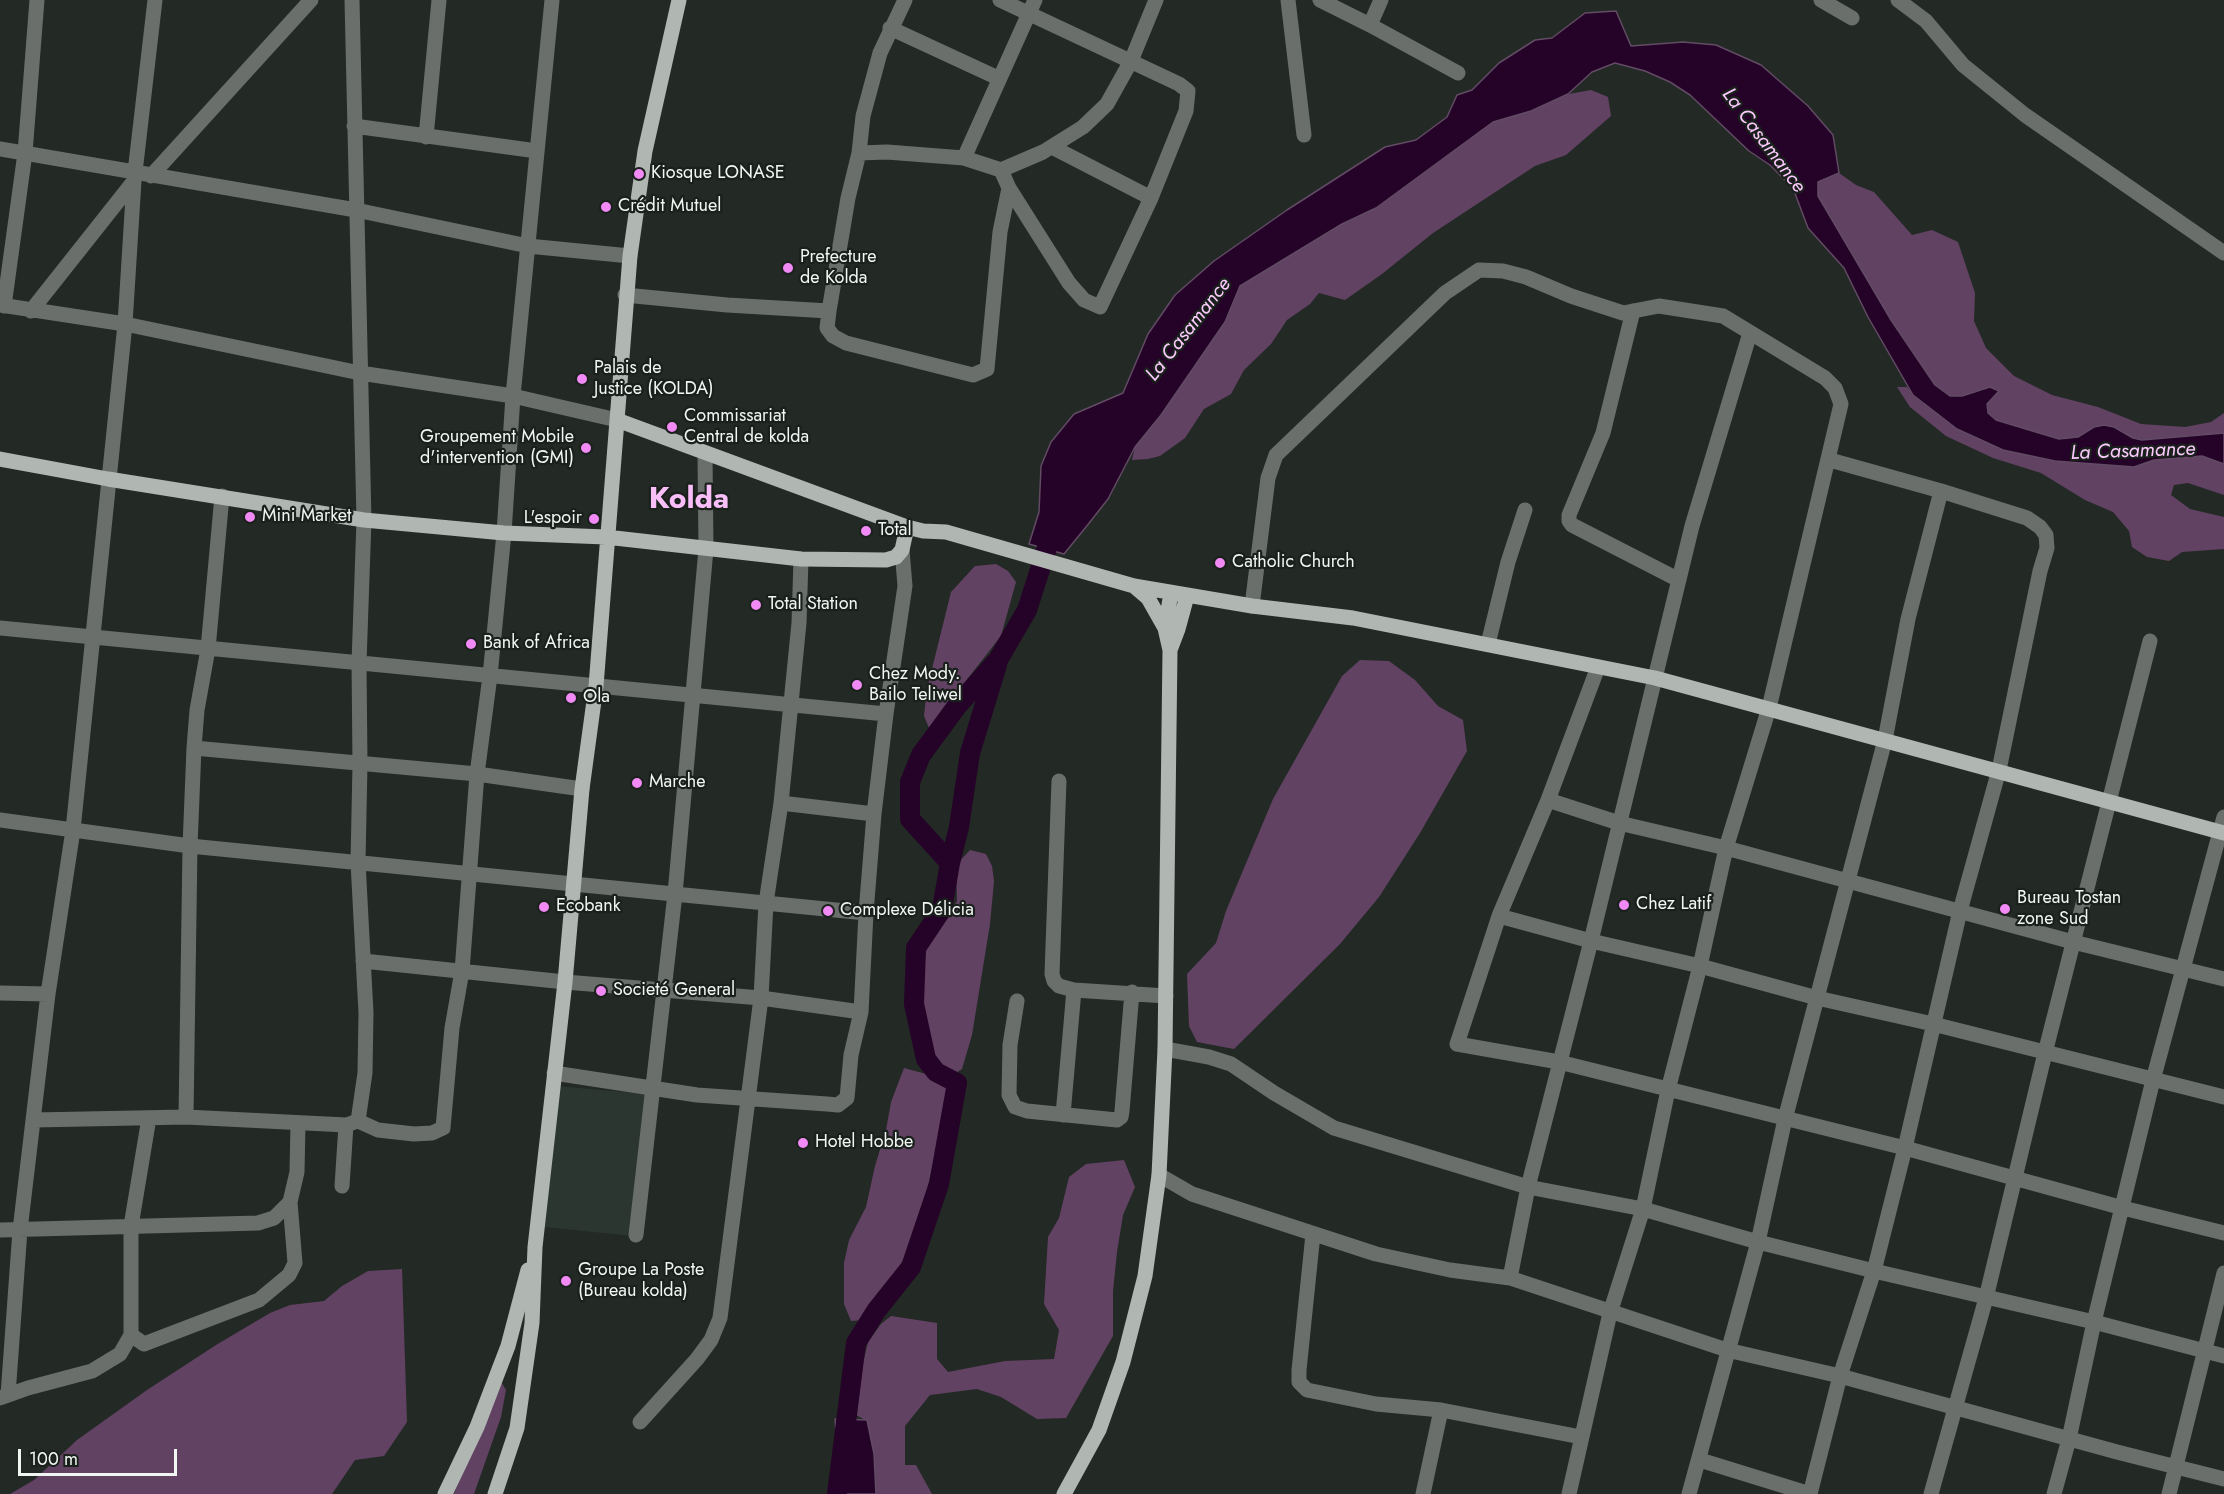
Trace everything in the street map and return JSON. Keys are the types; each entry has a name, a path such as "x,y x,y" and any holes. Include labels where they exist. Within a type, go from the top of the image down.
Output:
{"main road":[{"path":"495,1494 517,1428 532,1323 535,1247 565,982 582,789 596,686 630,256 645,151 679,0"},
{"path":"617,420 907,527 923,531 946,532 1134,586 1252,606 1353,618 1655,678 2109,800 2223,827"},
{"path":"0,459 108,479 364,520 504,533 606,537 801,559 886,560 896,557 902,550 907,527"},
{"path":"1064,1494 1099,1430 1123,1362 1145,1276 1159,1175 1165,1048 1170,650 1165,628 1148,598 1134,586"},
{"path":"1165,628 1171,593"},
{"path":"1170,650 1187,596"},
{"path":"445,1494 477,1427 508,1346 535,1247"}],"street":[{"path":"38,0 25,153 2,305 125,324 360,373 513,396 617,420"},
{"path":"149,1118 131,1226 130,1335 120,1354 92,1371 4,1396 20,1230 48,994 73,830 125,324 135,176 155,0"},
{"path":"151,176 311,0"},
{"path":"342,1186 352,1123 365,1073 366,1013 358,862 359,663 364,520 352,0"},
{"path":"426,137 439,0"},
{"path":"34,1120 186,1117 298,1124 352,1123 378,1130 414,1134 432,1133 443,1128 452,1028 462,970 477,774 490,676 504,533 513,396 552,0"},
{"path":"905,0 880,53 864,116 829,311 827,328 833,336 846,343 973,375 987,369 1000,232 1009,188"},
{"path":"1000,0 1179,84 1188,92 1186,111 1151,198 1100,307 1084,300 1070,283 1009,188 1001,170"},
{"path":"964,158 1035,0"},
{"path":"859,153 887,152 964,158 1001,170 1052,147 1083,127 1107,104 1131,61 1156,0"},
{"path":"1288,0 1304,135"},
{"path":"1320,0 1458,73"},
{"path":"1370,25 1381,0"},
{"path":"1821,0 1852,18"},
{"path":"1898,0 1916,6 1963,65 2025,115 2224,253"},
{"path":"890,28 998,78"},
{"path":"354,126 537,151"},
{"path":"1052,147 1151,198"},
{"path":"0,149 135,176 151,176 356,210 528,246 630,256"},
{"path":"31,311 135,176"},
{"path":"1252,606 1268,478 1276,455 1445,293 1479,270 1503,271 1526,277 1571,296 1623,313 1659,306 1723,316 1825,378 1835,388 1841,404 1830,460 1769,708 1726,849 1642,1209 1610,1313 1581,1437 1574,1493"},
{"path":"626,295 727,305 829,311"},
{"path":"1633,311 1603,433 1569,515 1569,521 1572,525 1679,580"},
{"path":"1510,1278 1528,1187 1591,941 1692,526 1750,333"},
{"path":"636,1235 675,894 706,549 705,454"},
{"path":"1700,1460 1810,1494 1840,1376 1874,1271 1905,1148 1960,911 1999,770 2040,571 2047,548 2046,535 2040,527 2027,518 1830,460"},
{"path":"1689,1494 1758,1242 1785,1119 1885,740 1908,619 1941,491"},
{"path":"186,1117 190,846 194,748 197,710 208,649 222,496"},
{"path":"1488,644 1508,562 1525,510"},
{"path":"554,1073 697,1095 838,1105 847,1098 851,1055 861,1012 874,814 905,586 902,550"},
{"path":"640,1422 697,1359 711,1340 720,1318 761,998 766,903 781,803 799,623 801,559"},
{"path":"0,628 886,714"},
{"path":"1931,1494 1986,1298 2044,1053 2150,641"},
{"path":"1598,667 1548,800 1499,916 1457,1044 1559,1062 1905,1148 2123,1208 2224,1233"},
{"path":"194,748 477,774 582,789"},
{"path":"1059,782 1052,974 1054,981 1059,986 1074,990 1166,996"},
{"path":"1548,800 1619,823 1848,880 2073,942 2224,980"},
{"path":"781,803 874,814"},
{"path":"0,820 190,846 469,874 574,882 866,913"},
{"path":"2054,1494 2153,1080 2223,827"},
{"path":"1499,916 1817,998 1933,1024 2224,1097"},
{"path":"363,961 565,982 761,998 861,1012"},
{"path":"1063,1115 1074,990"},
{"path":"1017,1001 1010,1045 1009,1095 1015,1107 1063,1115 1117,1120 1121,1117 1130,1036 1132,992"},
{"path":"0,993 48,994"},
{"path":"1165,1048 1231,1064 1335,1128 1528,1187 1642,1209 1758,1242 2094,1322 2224,1356"},
{"path":"130,1335 144,1344 259,1300 289,1275 295,1263 290,1202 297,1172 298,1124"},
{"path":"1159,1175 1192,1194 1376,1254 1450,1270 1510,1278 1727,1350 1840,1376 2224,1479"},
{"path":"0,1230 258,1223 274,1218 290,1202"},
{"path":"1313,1234 1300,1347 1299,1382 1307,1390 1376,1404 1441,1410 1581,1437"},
{"path":"2169,1494 2224,1273"},
{"path":"1423,1494 1441,1410"}],"shaded area":[{"path":"1591,90 1608,97 1611,116 1566,155 1535,166 1433,233 1345,300 1319,293 1310,304 1287,320 1271,344 1244,370 1231,394 1204,409 1185,438 1160,456 1132,460 1135,447 1161,415 1225,322 1240,286 1342,224 1376,208 1493,122 1531,111 1569,94"},
{"path":"1839,173 1856,185 1874,192 1912,235 1932,230 1958,242 1975,293 1974,321 1986,348 2014,376 2052,395 2098,407 2141,424 2185,427 2211,422 2224,413 2224,433 2142,440 2133,438 2114,427 2094,427 2078,437 2059,439 1996,420 1988,413 1990,387 1962,396 1950,397 1935,385 1891,320 1818,196 1818,181"},
{"path":"1897,387 1907,387 1914,396 1957,429 2003,450 2055,461 2134,467 2154,460 2202,456 2224,464 2224,495 2188,483 2174,485 2171,495 2190,509 2224,517 2224,549 2182,552 2169,561 2147,557 2132,547 2129,531 2113,512 2085,500 2041,473 1993,458 1946,436 1910,407"},
{"path":"996,564 1008,571 1016,582 1001,636 929,728 924,716 927,689 951,592 975,566"},
{"path":"1360,660 1389,661 1415,680 1438,706 1463,720 1467,751 1420,833 1379,897 1340,944 1234,1049 1197,1042 1189,1026 1187,974 1216,943 1226,911 1273,799 1342,676"},
{"path":"970,850 986,854 992,866 994,881 990,924 972,1035 962,1069 948,1078 937,1064 919,1006 927,944 957,901 956,865"},
{"path":"904,1068 941,1078 950,1088 915,1244 904,1266 875,1300 863,1320 851,1321 844,1304 844,1263 849,1240 866,1207 891,1102"},
{"path":"557,1086 647,1094 633,1236 543,1227"},
{"path":"1124,1160 1135,1187 1123,1215 1117,1252 1113,1291 1113,1336 1066,1418 1037,1419 1001,1397 977,1389 930,1395 905,1426 905,1465 916,1465 932,1494 876,1494 874,1454 867,1421 856,1415 855,1397 868,1342 881,1324 891,1316 937,1323 937,1359 948,1372 1005,1361 1054,1359 1059,1330 1044,1304 1048,1237 1059,1218 1069,1177 1086,1164"},
{"path":"402,1269 407,1422 384,1456 355,1460 332,1494 10,1494 34,1480 77,1440 147,1390 270,1313 290,1305 324,1301 342,1286 368,1271"},
{"path":"500,1380 506,1390 501,1417 474,1494 454,1494"}],"water":[{"path":"1616,11 1631,46 1683,42 1716,45 1761,65 1808,106 1833,135 1839,173 1818,182 1818,196 1891,320 1935,385 1950,396 1962,396 1990,387 1999,391 1987,404 1988,413 1996,420 2059,439 2078,437 2094,427 2104,425 2114,427 2133,438 2142,440 2224,433 2224,464 2202,456 2154,460 2134,467 2055,461 2003,450 1957,429 1913,395 1868,317 1844,268 1808,228 1793,188 1770,165 1749,151 1690,95 1670,82 1645,71 1615,63 1592,72 1568,94 1531,111 1493,122 1376,208 1342,224 1240,286 1225,322 1161,415 1135,447 1108,499 1064,554 1029,544 1039,512 1041,466 1051,442 1074,414 1123,393 1148,334 1175,295 1214,261 1287,210 1385,147 1416,140 1447,117 1457,95 1472,90 1499,63 1535,40 1552,38 1585,13"},
{"path":"835,1419 867,1420 874,1454 876,1494 831,1494 837,1446"}],"waterway":[{"name":"La Casamance","path":"837,1494 856,1343 876,1311 911,1267 939,1184 957,1083 936,1072 926,1059 914,1004 916,948 942,909 950,863 910,819 910,782 921,755 957,706 998,660 1027,610 1055,523"},
{"path":"950,863 959,827 970,753 997,665"}],"place":[{"name":"Kiosque LONASE","path":"639,174"},
{"name":"Crédit Mutuel","path":"606,207"},
{"name":"Prefecture de Kolda","path":"788,268"},
{"name":"Palais de Justice (KOLDA)","path":"582,379"},
{"name":"Commissariat Central de kolda","path":"672,427"},
{"name":"Groupement Mobile d'intervention (GMI)","path":"586,448"},
{"name":"Mini Market","path":"250,517"},
{"name":"L'espoir","path":"594,519"},
{"name":"Total","path":"866,531"},
{"name":"Catholic Church","path":"1220,563"},
{"name":"Total Station","path":"756,605"},
{"name":"Bank of Africa","path":"471,644"},
{"name":"Chez Mody. Bailo Teliwel","path":"857,685"},
{"name":"Ola","path":"571,698"},
{"name":"Marche","path":"637,783"},
{"name":"Chez Latif","path":"1624,905"},
{"name":"Ecobank","path":"544,907"},
{"name":"Bureau Tostan zone Sud","path":"2005,909"},
{"name":"Complexe Délicia","path":"828,911"},
{"name":"Societé General","path":"601,991"},
{"name":"Hotel Hobbe","path":"803,1143"},
{"name":"Groupe La Poste (Bureau kolda)","path":"566,1281"}],"district":[{"name":"Kolda","path":"689,501"}]}
